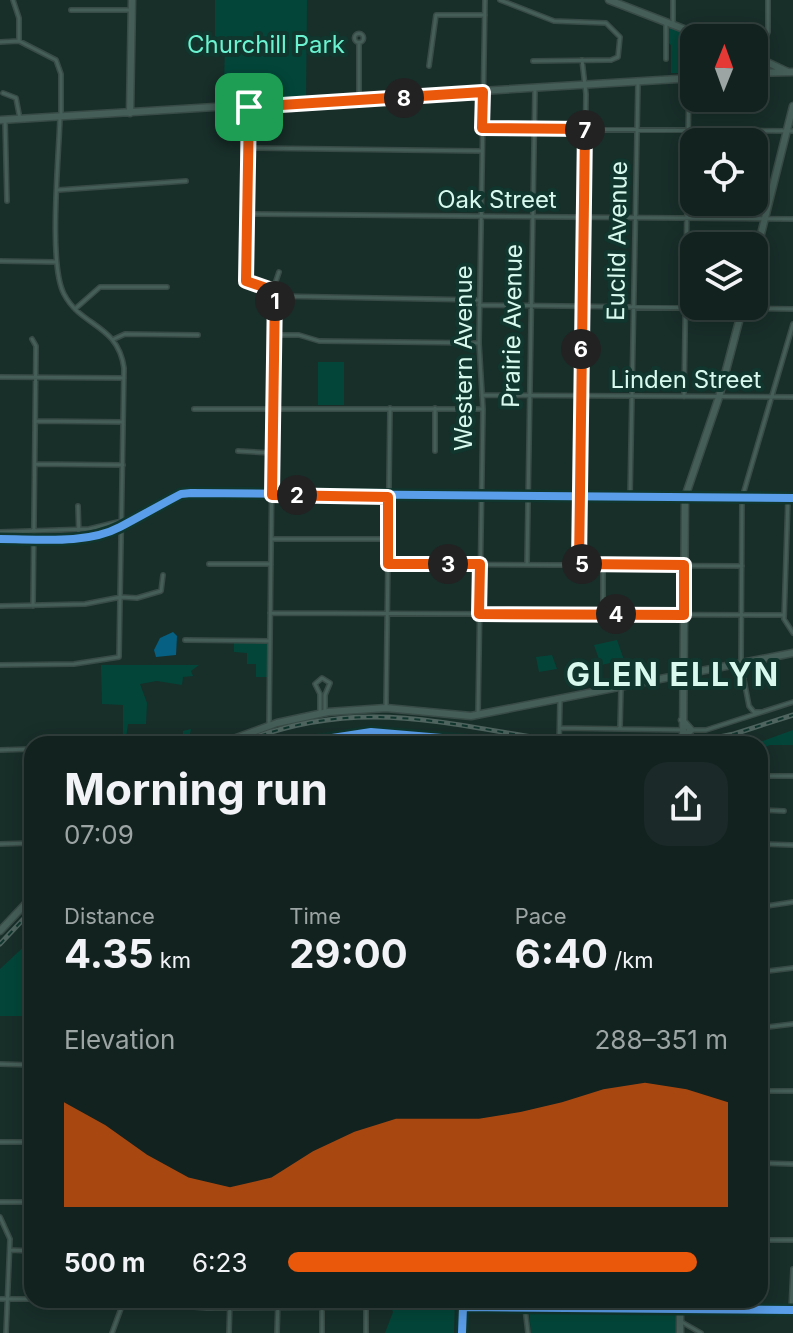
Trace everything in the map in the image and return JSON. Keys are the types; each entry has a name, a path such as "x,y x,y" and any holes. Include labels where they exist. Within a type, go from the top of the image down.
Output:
{"street":[{"path":"13,0 19,18 19,41"},
{"path":"130,113 132,0"},
{"name":"Western Avenue","path":"478,715 483,409 479,300 485,0"},
{"path":"500,0 554,21 601,22 615,28 620,40 618,57 533,61"},
{"path":"609,0 680,27"},
{"path":"666,59 673,0"},
{"path":"768,0 768,24"},
{"path":"71,10 131,10"},
{"path":"429,66 436,15 433,10"},
{"path":"436,15 485,15"},
{"path":"0,42 19,41 56,60 61,74 57,262 61,288 75,309 114,339 123,358 125,378 119,657 74,664 0,665"},
{"path":"359,43 359,100"},
{"path":"579,564 586,85 582,60"},
{"path":"768,62 791,72"},
{"path":"768,73 791,72"},
{"path":"7,201 2,120 680,79"},
{"name":"Euclid Avenue","path":"630,497 638,82"},
{"name":"Prairie Avenue","path":"527,564 535,88"},
{"path":"3,93 16,98 20,119"},
{"path":"762,232 790,131 793,106"},
{"path":"249,107 248,284 274,287"},
{"path":"482,128 680,130"},
{"path":"768,131 790,131"},
{"path":"249,148 482,151"},
{"path":"58,190 186,181"},
{"name":"Oak Street","path":"248,214 793,219"},
{"path":"687,218 687,232"},
{"path":"0,261 57,262"},
{"path":"269,726 274,287 279,272"},
{"path":"75,309 102,286 167,287"},
{"path":"275,296 479,300"},
{"path":"479,305 680,307"},
{"path":"768,308 793,309"},
{"path":"684,397 685,320"},
{"path":"682,736 685,497 719,397 740,320"},
{"path":"738,719 748,714 749,706 741,664 742,498 793,324"},
{"path":"114,339 125,334 198,335"},
{"path":"274,335 299,335 319,341 479,343"},
{"path":"32,339 36,346 33,606"},
{"path":"0,377 125,378"},
{"name":"Linden Street","path":"482,395 793,397"},
{"path":"386,708 390,408"},
{"path":"435,408 435,451"},
{"path":"194,409 483,409"},
{"path":"35,421 124,422"},
{"path":"238,451 272,453"},
{"path":"35,464 123,465"},
{"path":"0,539 79,537 122,527 181,494 791,498 784,615 787,628 793,633"},
{"path":"78,506 79,537"},
{"path":"0,532 78,530 122,521"},
{"path":"271,539 388,539"},
{"path":"209,564 271,564"},
{"path":"388,564 742,566"},
{"path":"603,565 603,614"},
{"path":"0,606 85,604 121,597 137,598 161,591 163,575"},
{"path":"270,613 784,615"},
{"path":"185,640 270,641"},
{"path":"242,736 322,713 386,708 478,715 793,653"},
{"path":"322,678 330,683 322,713 320,694 315,684 322,678"},
{"path":"620,728 621,688"},
{"path":"560,700 560,736"},
{"path":"560,728 706,730 793,702"},
{"path":"749,706 754,712 761,712"},
{"path":"682,720 691,730"},
{"path":"687,736 691,730"},
{"path":"0,750 24,749"},
{"path":"768,776 793,776"},
{"path":"768,810 784,811"},
{"path":"0,844 24,843"},
{"path":"768,844 793,845"},
{"path":"768,906 793,902"},
{"path":"0,931 24,906"},
{"path":"768,971 793,968"},
{"path":"768,1027 793,1024"},
{"path":"0,1064 24,1065"},
{"path":"768,1091 793,1091"},
{"path":"0,1142 24,1142"},
{"path":"768,1163 793,1164"},
{"path":"0,1202 24,1202"},
{"path":"0,1217 9,1233 10,1250 6,1333"},
{"path":"768,1240 793,1240"},
{"path":"10,1250 24,1251"},
{"path":"528,1333 524,1308 792,1310 793,1269"},
{"path":"0,1299 24,1299"},
{"path":"112,1333 121,1308"},
{"path":"229,1333 230,1308 278,1308 277,1333"},
{"path":"322,1308 322,1333"},
{"path":"366,1308 366,1333"},
{"path":"462,1333 463,1308"},
{"path":"680,1310 680,1333"},
{"path":"680,1321 701,1333"}],"green space":[{"name":"Churchill Park","path":"215,0 307,0 306,102 255,104 253,86 224,89 225,42 215,36"},
{"path":"668,27 680,30 680,73 671,73"},
{"path":"318,362 344,362 344,405 318,405"},
{"path":"617,640 624,660 601,665 594,645"},
{"path":"234,641 269,641 269,677 256,677 256,664 247,664 247,653 234,652"},
{"path":"552,655 557,669 539,672 536,657"},
{"path":"101,665 199,665 191,671 193,676 183,677 182,685 157,681 140,684 147,703 146,724 128,724 126,736 123,736 123,705 102,704"},
{"path":"191,729 190,736 159,736 183,735 183,731"},
{"path":"793,730 793,745 768,746 768,739"},
{"path":"24,946 24,1016 0,1016 0,969"},
{"path":"391,1308 455,1308 454,1333 385,1333 393,1312"},
{"path":"529,1310 675,1312 677,1333 531,1333"}],"water":[{"path":"173,632 177,636 176,655 156,657 154,650 160,638"}],"railway":[{"path":"724,736 793,715"},
{"path":"262,736 326,720 367,717 407,718 528,736"},
{"path":"0,944 24,918"}],"cycle path":[{"path":"0,539 61,540 107,533 181,494 191,493 793,498"},
{"path":"345,736 371,732 419,736"},
{"path":"462,1333 463,1308"},
{"path":"573,1308 793,1310"}],"district":[{"name":"GLEN ELLYN","path":"673,674"}],"route":[{"path":"483,92 482,128 585,129 579,564 684,565 684,615 479,614 480,564 388,564 388,497 272,495 275,291 274,287 253,286 246,281 249,107 483,92"}]}
